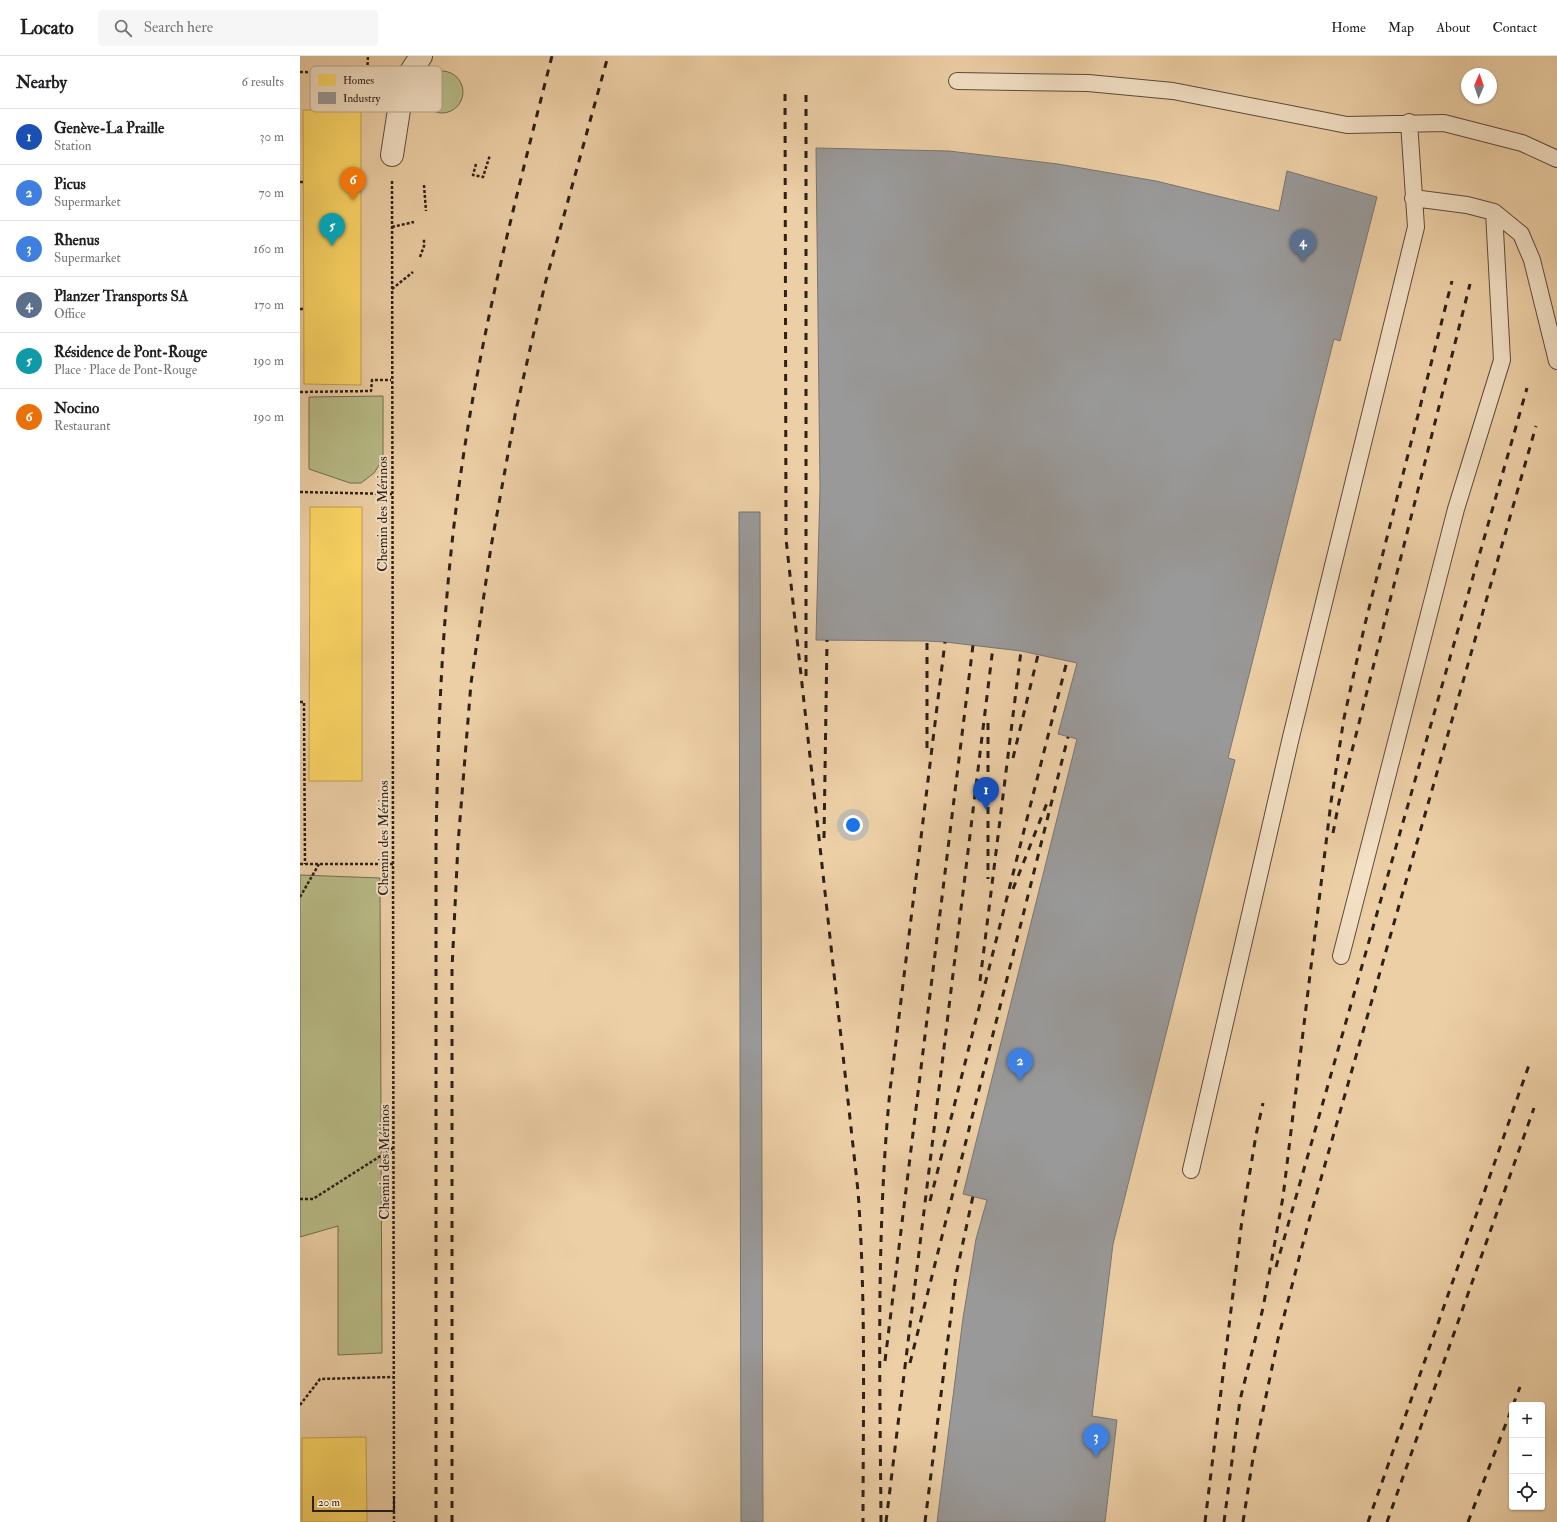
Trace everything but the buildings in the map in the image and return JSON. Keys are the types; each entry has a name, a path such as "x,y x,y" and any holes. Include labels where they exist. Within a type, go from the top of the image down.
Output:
{"street":[{"path":"415,66 421,56"},
{"path":"392,155 399,112"}],"lane":[{"path":"957,81 1088,82 1173,91 1347,125 1444,122 1522,143 1557,159"},
{"path":"1191,1170 1291,737 1416,227 1409,122"},
{"path":"1413,198 1466,205 1494,212 1521,234 1532,260 1557,361"},
{"path":"1341,956 1456,509 1502,360 1494,212"}],"path":[{"path":"367,66 368,56"},
{"path":"300,72 310,72"},
{"path":"476,164 473,175 483,177 490,154"},
{"name":"Chemin des Mérinos","path":"392,155 391,380 394,864 394,1522"},
{"path":"424,185 426,211"},
{"path":"392,227 414,222"},
{"path":"420,257 424,246 424,238"},
{"path":"391,289 413,272"},
{"path":"300,392 372,391 372,380 391,380"},
{"path":"300,492 392,494"},
{"path":"300,702 304,702 305,864"},
{"path":"300,864 394,864"},
{"path":"300,897 319,864"},
{"path":"300,1199 313,1199 394,1148"},
{"path":"300,1405 320,1379 393,1377"}],"green space":[{"path":"442,71 454,74 460,80 463,88 462,100 454,110 446,113 434,112 442,112"},
{"path":"383,396 383,459 374,473 361,483 350,483 309,469 309,397"},
{"path":"300,875 380,878 382,1353 338,1355 338,1226 300,1237"}],"railway":[{"path":"436,1522 436,844 442,657 455,518 469,419 501,262 552,56"},
{"path":"452,1522 452,969 458,844 471,683 491,547 516,410 545,284 608,56"},
{"path":"806,92 806,676"},
{"path":"785,94 786,539 858,1191 861,1232 863,1315 863,1522"},
{"path":"1224,1522 1240,1400 1263,1308 1283,1197 1331,802 1344,718 1365,624 1452,281"},
{"path":"1333,833 1339,802 1470,284"},
{"path":"1276,1267 1527,388"},
{"path":"1243,1522 1253,1458 1278,1339 1308,1224 1536,426"},
{"path":"824,838 827,640"},
{"path":"927,641 927,748"},
{"path":"881,1522 880,1306 886,1144 890,1090 945,642"},
{"path":"885,1361 973,645"},
{"path":"886,1522 993,647"},
{"path":"980,981 1021,651"},
{"path":"1013,758 1038,655"},
{"path":"930,1201 1067,661"},
{"path":"988,723 988,879"},
{"path":"910,1363 1068,737"},
{"path":"1013,889 1047,803"},
{"path":"1368,1522 1529,1065"},
{"path":"1205,1522 1242,1220 1256,1135 1263,1103"},
{"path":"1387,1522 1534,1108"},
{"path":"925,1522 956,1275 973,1196"},
{"path":"1514,1402 1520,1387"},
{"path":"1468,1522 1509,1416"}],"place":[{"name":"Nocino","path":"353,200"},
{"name":"Résidence de Pont-Rouge","path":"332,246"},
{"name":"Planzer Transports SA","path":"1303,262"},
{"name":"Genève-La Praille","path":"986,810"},
{"name":"Picus","path":"1020,1081"},
{"name":"Rhenus","path":"1096,1457"}]}
